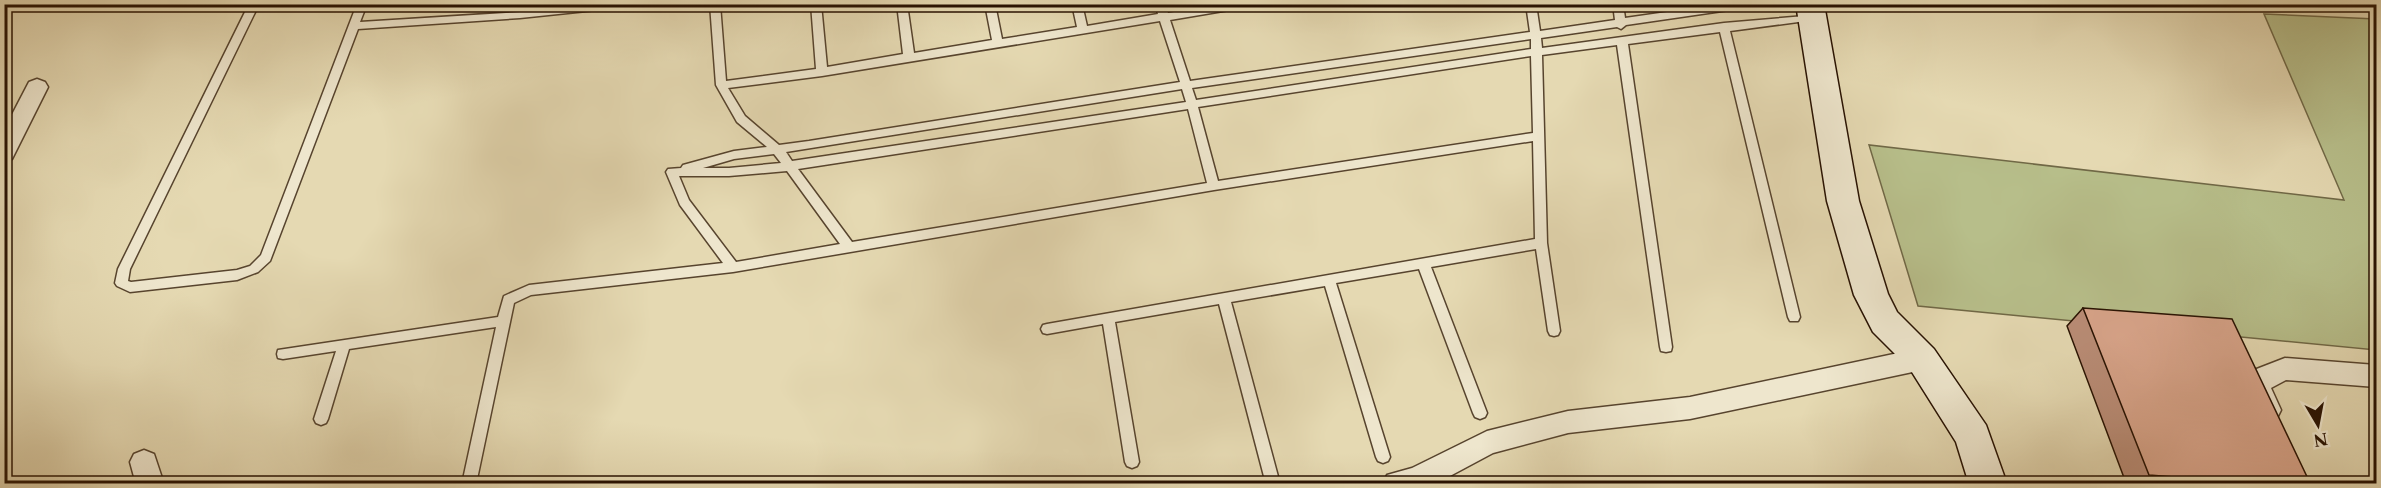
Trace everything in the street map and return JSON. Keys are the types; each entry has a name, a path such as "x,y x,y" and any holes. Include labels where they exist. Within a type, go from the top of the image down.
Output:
{"street":[{"path":"1811,11 1843,201 1871,295 1885,322 1922,359 1973,436 1988,483"},
{"path":"4,153 38,87"},
{"path":"1397,483 1417,479 1487,443 1568,422 1690,408 1922,359"},
{"path":"2282,435 2256,387 2263,378 2285,369 2376,376"}],"lane":[{"path":"254,4 124,269 121,283 130,287 237,275 254,269 266,258 362,4"},
{"path":"354,26 520,15 625,4"},
{"path":"715,4 721,85 741,119 777,149 849,247"},
{"path":"816,4 822,72"},
{"path":"902,4 909,57"},
{"path":"990,4 998,44"},
{"path":"1077,4 1083,30"},
{"path":"1160,4 1192,104 1214,186"},
{"path":"721,85 822,72 1246,4"},
{"path":"1531,4 1536,36 1541,243 1554,331"},
{"path":"1618,4 1621,25"},
{"path":"672,172 734,155 1186,85 1621,25 1718,7 1750,4"},
{"path":"672,172 729,172 790,166 1536,52 1724,27 1811,11"},
{"path":"1724,27 1794,317"},
{"path":"1622,41 1666,347"},
{"path":"470,483 508,300 529,290 733,267 1214,186 1538,136"},
{"path":"672,172 684,202 733,267"},
{"path":"1047,329 1541,243"},
{"path":"1423,263 1480,413"},
{"path":"1329,279 1383,457"},
{"path":"1224,298 1273,483"},
{"path":"1108,318 1132,462"},
{"path":"283,354 504,321"},
{"path":"321,419 344,345"}],"green space":[{"path":"2264,14 2376,19 2376,350 1918,306 1869,145 2344,200"}],"building":[{"path":"2083,308 2232,319 2310,483 2251,483 2149,475"}]}
